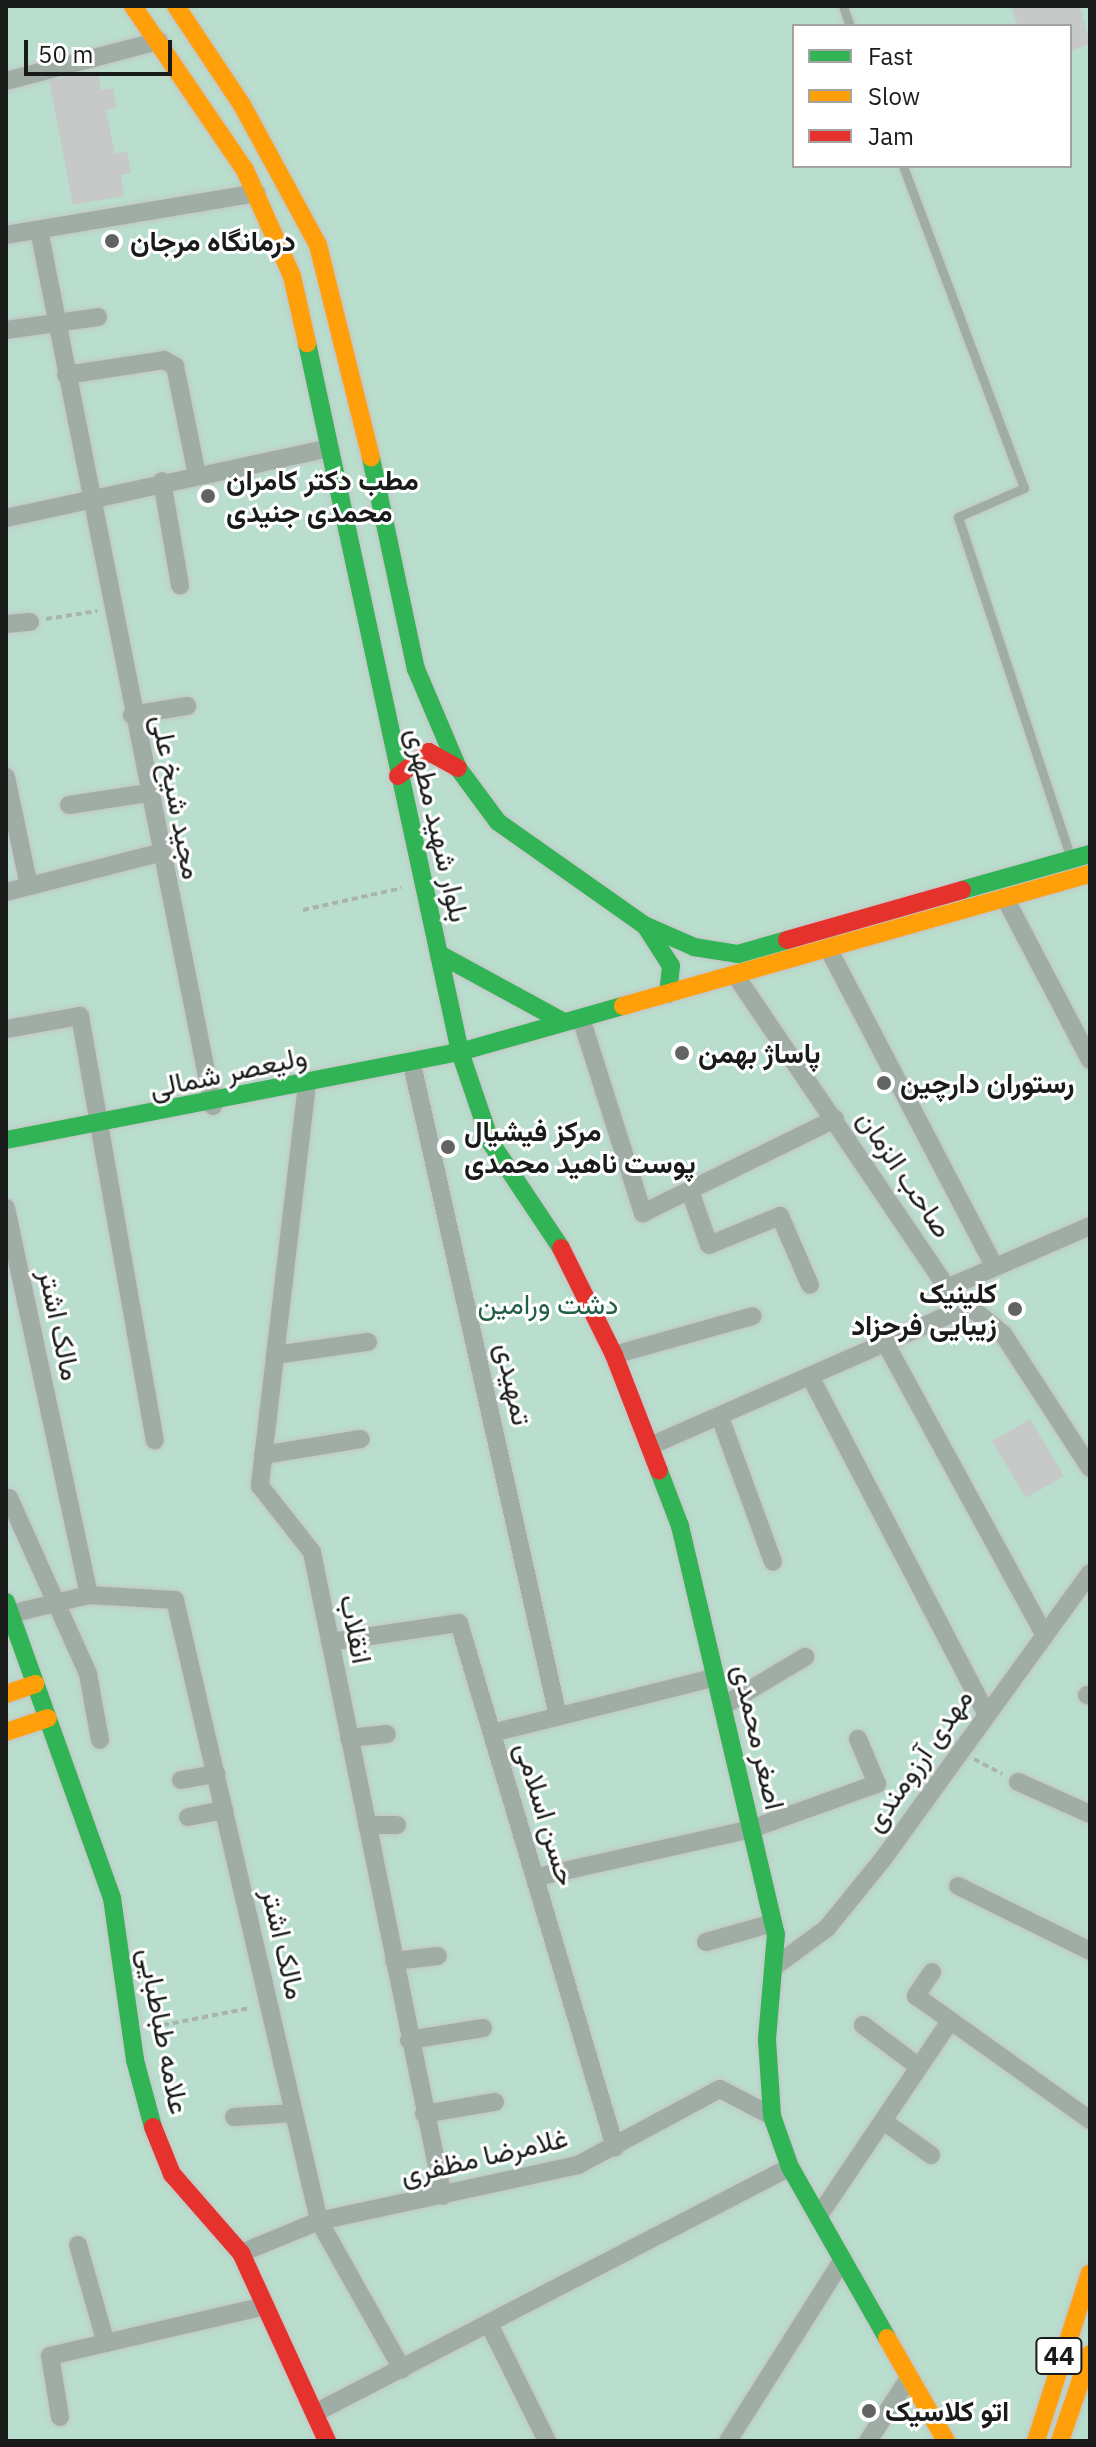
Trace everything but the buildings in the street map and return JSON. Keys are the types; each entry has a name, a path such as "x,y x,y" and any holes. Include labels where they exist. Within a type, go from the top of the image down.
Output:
{"main road":[{"name":"بلوار شهید مطهری","path":"133,6 159,41 256,193 292,276 326,449 460,1052"},
{"name":"بلوار شهید مطهری","path":"176,6 242,105 318,245 345,336 410,648 458,768 498,822 644,925 694,947 738,954 1081,857"},
{"path":"387,729 406,748 425,741 437,720"},
{"path":"398,776 429,752 458,768"},
{"path":"460,1052 668,994 738,979 1090,874"},
{"path":"644,925 671,966 668,994"},
{"path":"439,954 572,1020"},
{"name":"ولیعصر شمالی","path":"6,1140 213,1106 460,1052"},
{"name":"اصغر محمدی","path":"460,1052 491,1143 541,1209 614,1355 680,1526 773,1923 778,1964 767,2040 772,2116 790,2167 946,2441"},
{"name":"علامه طباطبایی","path":"8,1608 112,1898 131,2032 155,2135 172,2174 241,2253 327,2441"},
{"path":"6,1694 35,1684"},
{"path":"6,1732 48,1718"},
{"name":"44","path":"1036,2441 1090,2273"},
{"path":"1060,2441 1090,2354"}],"street":[{"path":"6,81 159,41"},
{"path":"6,235 256,193"},
{"name":"مجید شیخ علی","path":"39,230 147,793 213,1106"},
{"path":"6,330 98,317"},
{"path":"66,375 164,360 175,366 197,475"},
{"path":"6,518 162,481 326,449"},
{"path":"162,481 180,585"},
{"path":"6,624 30,622"},
{"path":"132,715 187,706"},
{"path":"6,777 29,886"},
{"path":"69,805 147,793"},
{"path":"6,892 159,853"},
{"path":"1006,900 1090,1060"},
{"path":"829,950 994,1265"},
{"name":"صاحب الزمان","path":"738,979 947,1288 966,1307 1003,1334 1090,1468"},
{"path":"6,1029 80,1016 155,1440"},
{"path":"572,1020 643,1213 835,1119"},
{"name":"تمهیدی","path":"412,1064 558,1716"},
{"name":"انقلاب","path":"307,1084 260,1486 312,1552 443,2196"},
{"path":"690,1191 709,1245 780,1216 810,1285"},
{"name":"مالک اشتر","path":"6,1208 89,1595"},
{"path":"947,1288 994,1265 1090,1226"},
{"path":"650,1446 887,1346 966,1307"},
{"path":"614,1355 753,1316"},
{"path":"275,1355 368,1342"},
{"path":"887,1346 1044,1634"},
{"path":"811,1378 985,1711"},
{"path":"720,1417 773,1562"},
{"path":"263,1455 361,1439"},
{"path":"9,1498 53,1604 88,1674 100,1740"},
{"name":"مهدی آرزومندی","path":"778,1964 827,1928 961,1752 985,1711 1090,1573"},
{"name":"مالک اشتر","path":"8,1608 53,1604 89,1595 175,1600 319,2221 402,2369"},
{"name":"حسن اسلامی","path":"330,1642 459,1623 615,2147"},
{"path":"723,1706 805,1657"},
{"path":"492,1733 716,1677"},
{"path":"349,1738 387,1734"},
{"path":"537,1877 751,1829 877,1784 858,1739"},
{"path":"181,1780 216,1774"},
{"path":"1018,1782 1090,1814"},
{"path":"188,1817 224,1810"},
{"path":"367,1825 397,1825"},
{"path":"958,1886 1090,1951"},
{"path":"706,1942 773,1923"},
{"path":"394,1961 438,1956"},
{"path":"932,1972 916,1996 948,2024 1090,2120"},
{"path":"818,2217 948,2024"},
{"path":"863,2025 919,2067"},
{"path":"409,2040 483,2028"},
{"name":"غلامرضا مظفری","path":"241,2253 319,2221 578,2165 720,2089 772,2116"},
{"path":"424,2114 495,2102"},
{"path":"234,2117 294,2113"},
{"path":"883,2121 931,2155"},
{"path":"315,2413 790,2167"},
{"path":"78,2245 106,2343"},
{"path":"728,2441 842,2261"},
{"path":"60,2417 46,2359 265,2306"},
{"path":"489,2324 547,2441"},
{"path":"868,2441 909,2378"}],"lane":[{"path":"904,168 1024,488 958,517 1081,857"}],"path":[{"path":"30,622 111,608"},
{"path":"303,910 421,884"},
{"path":"961,1752 1018,1782"},
{"path":"131,2032 269,2004"}],"green space":[{"name":"دشت ورامین","path":"6,6 1090,6 1090,2441 6,2441"}],"traffic: fast":[{"path":"307,343 460,1052 491,1143 561,1248"},
{"path":"371,458 416,669 458,768 498,822 644,925 694,947 738,954 787,940"},
{"path":"962,890 1090,854"},
{"path":"646,927 671,966 668,994"},
{"path":"439,954 562,1021"},
{"path":"6,1140 460,1052 623,1006"},
{"path":"659,1471 680,1526 776,1934 767,2040 772,2116 790,2167 887,2338"},
{"path":"6,1602 112,1898 135,2060 153,2127"}],"traffic: slow":[{"path":"133,6 245,170 292,276 307,343"},
{"path":"176,6 242,105 318,245 371,458"},
{"path":"623,1006 1090,874"},
{"path":"6,1694 35,1684"},
{"path":"6,1732 48,1718"},
{"path":"1036,2441 1090,2273"},
{"path":"887,2338 946,2441"},
{"path":"1060,2441 1090,2354"}],"traffic: jam":[{"path":"398,776 429,752 458,768"},
{"path":"787,940 962,890"},
{"path":"561,1248 614,1355 659,1471"},
{"path":"153,2127 172,2174 241,2253 327,2441"}],"place":[{"name":"درمانگاه مرجان","path":"112,241"},
{"name":"مطب دکتر کامران محمدی جنیدی","path":"208,496"},
{"name":"پاساژ بهمن","path":"682,1053"},
{"name":"رستوران دارچین","path":"884,1083"},
{"name":"مرکز فیشیال پوست ناهید محمدی","path":"448,1147"},
{"name":"کلینیک زیبایی فرحزاد","path":"1015,1309"},
{"name":"اتو کلاسیک","path":"869,2411"}]}
